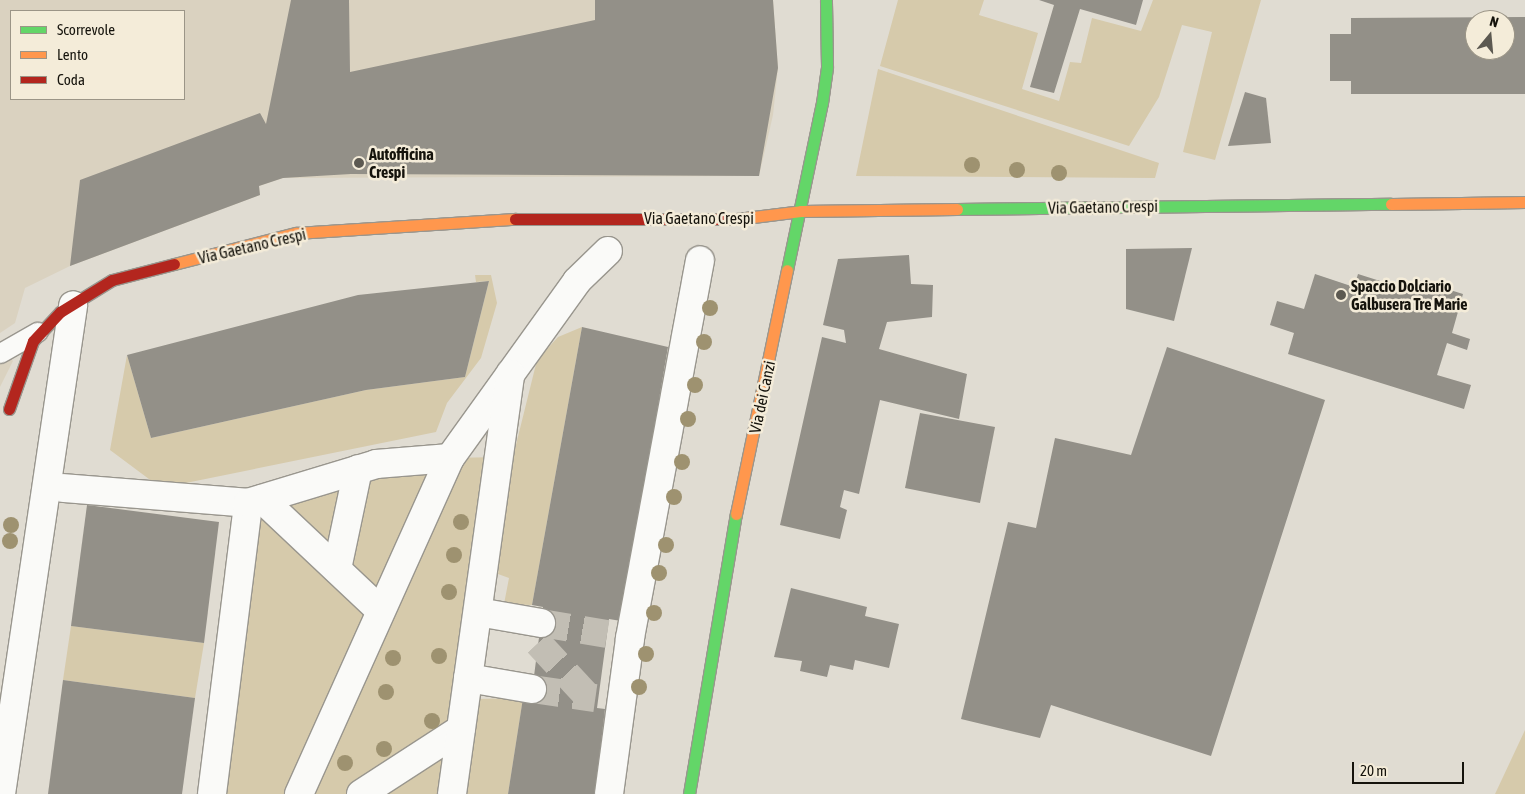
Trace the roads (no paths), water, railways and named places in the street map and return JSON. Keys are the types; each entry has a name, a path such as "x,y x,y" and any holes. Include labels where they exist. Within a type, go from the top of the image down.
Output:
{"street":[{"name":"Via dei Canzi","path":"689,794 719,597 801,211 827,66 826,0"},
{"name":"Via Gaetano Crespi","path":"4,412 41,330 73,305 112,280 296,233 551,217 753,220 801,211 1523,203"},
{"path":"299,794 450,458 511,370 577,281 608,252"},
{"path":"608,794 609,701 618,636 700,260"},
{"path":"1,794 73,305"},
{"path":"452,794 511,370"},
{"path":"63,488 255,501 358,469 450,458"},
{"path":"337,569 358,469"},
{"path":"255,501 337,569 381,611"},
{"path":"212,794 255,501"},
{"path":"478,612 532,628"},
{"path":"468,678 532,689"},
{"path":"361,794 460,729"}],"lane":[{"path":"0,353 41,330"}],"tunnel":[{"path":"541,623 607,634"},
{"path":"538,643 588,697"},
{"path":"532,689 595,698"}],"place":[{"name":"Autofficina Crespi","path":"359,163"},
{"name":"Spaccio Dolciario Galbusera Tre Marie","path":"1341,295"}]}
